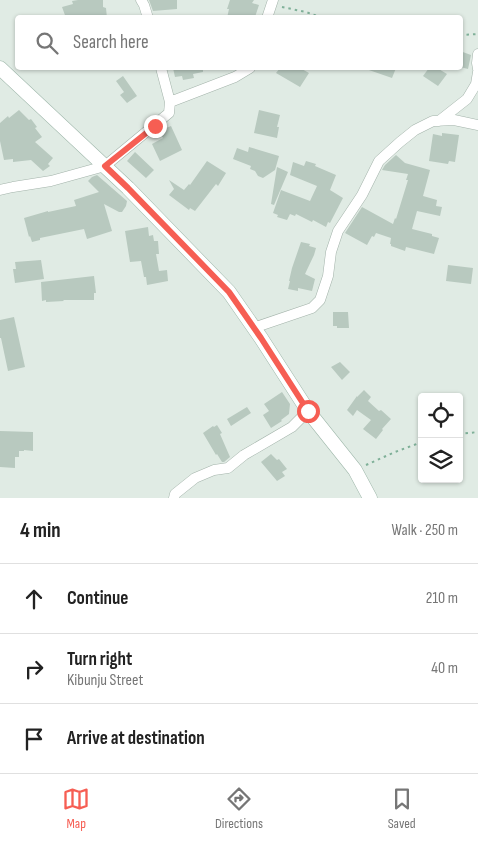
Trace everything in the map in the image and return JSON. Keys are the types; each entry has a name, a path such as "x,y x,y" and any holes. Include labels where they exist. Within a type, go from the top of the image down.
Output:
{"street":[{"path":"140,0 144,4 147,15"},
{"path":"268,15 272,2"},
{"path":"439,121 468,99 476,84 478,54"},
{"path":"0,68 128,188 229,292 308,411 355,470 370,498"},
{"path":"0,190 51,181 105,166 169,113 170,102 162,70"},
{"path":"170,102 235,77 247,70"},
{"path":"253,328 312,308 320,300 328,276 331,252 338,231 362,195 379,161 415,130 433,121 454,120 478,125"},
{"path":"174,498 175,494 195,478 214,470 228,468 244,455 292,427 308,411"}],"path":[{"path":"272,2 314,15"},
{"path":"463,35 478,34"},
{"path":"463,434 478,432"},
{"path":"355,470 418,443"}],"building":[{"path":"103,0 103,7 106,8 107,15 65,15 62,7 73,4 72,1"},
{"path":"149,0 177,0 177,9 153,11"},
{"path":"230,0 254,0 252,3 259,5 256,15 228,15 229,9 227,9"},
{"path":"463,52 471,55 468,69 463,68"},
{"path":"173,70 203,70 203,72 193,74 194,78 183,80 182,76 175,77"},
{"path":"278,70 304,70 309,73 300,87 276,73"},
{"path":"369,70 395,70 392,78"},
{"path":"428,70 440,70 447,74 438,86 423,76"},
{"path":"123,76 137,96 127,103 120,95 124,92 116,81"},
{"path":"19,110 29,120 31,119 42,137 35,142 53,158 48,164 50,166 43,171 31,160 13,162 13,159 4,160 0,141 0,123"},
{"path":"259,110 280,115 277,138 254,133"},
{"path":"171,126 182,150 160,161 152,144 163,138 159,131"},
{"path":"442,133 459,135 455,162 449,161 448,164 429,161 433,134 442,136"},
{"path":"249,147 279,156 275,170 263,178 250,169 251,166 233,159 237,148 248,152"},
{"path":"135,152 154,170 146,178 127,161"},
{"path":"396,155 405,163 430,170 423,196 437,200 436,206 442,207 440,216 417,211 412,229 432,234 432,236 439,238 434,254 406,247 405,251 391,246 391,238 376,233 367,245 345,233 362,207 393,224 408,180 406,180 408,174 382,170"},
{"path":"207,161 226,173 218,186 216,184 195,211 190,208 189,210 169,195 174,189 169,180 184,190 190,185"},
{"path":"306,161 316,164 315,166 336,175 330,190 343,198 326,227 296,214 295,216 290,214 287,220 277,217 278,215 273,213 281,190 310,201 317,186 290,175 293,162 304,166"},
{"path":"277,167 288,172 274,205 271,204"},
{"path":"97,175 127,201 122,212 104,204 112,231 87,239 84,229 40,238 40,240 32,242 24,218 76,206 74,200 99,192 88,181"},
{"path":"148,227 149,236 153,235 154,241 158,241 159,254 156,254 159,271 167,270 168,281 147,285 141,261 130,262 125,231"},
{"path":"301,242 316,248 305,274 315,279 312,291 298,288 298,291 288,289 292,268"},
{"path":"41,260 44,279 15,283 13,269 16,269 15,262"},
{"path":"448,265 473,268 471,284 446,281"},
{"path":"94,276 96,293 94,293 94,300 42,301 41,282"},
{"path":"333,312 348,312 349,328 333,326"},
{"path":"14,317 25,367 8,371 0,338 0,320"},
{"path":"340,362 350,372 342,380 331,367"},
{"path":"364,390 371,397 368,401 391,419 376,439 363,429 371,420 357,410 353,416 347,410"},
{"path":"282,392 290,404 289,414 271,428 263,415 269,411 264,404"},
{"path":"247,407 251,413 231,426 227,419"},
{"path":"217,425 222,433 220,434 230,457 224,462 216,455 203,433"},
{"path":"0,431 33,432 33,451 19,451 19,457 15,457 15,468 0,467"},
{"path":"271,454 277,460 279,459 287,469 282,472 285,476 277,481 261,462"}],"route":[{"path":"155,126 105,166 229,292 308,411"}]}
